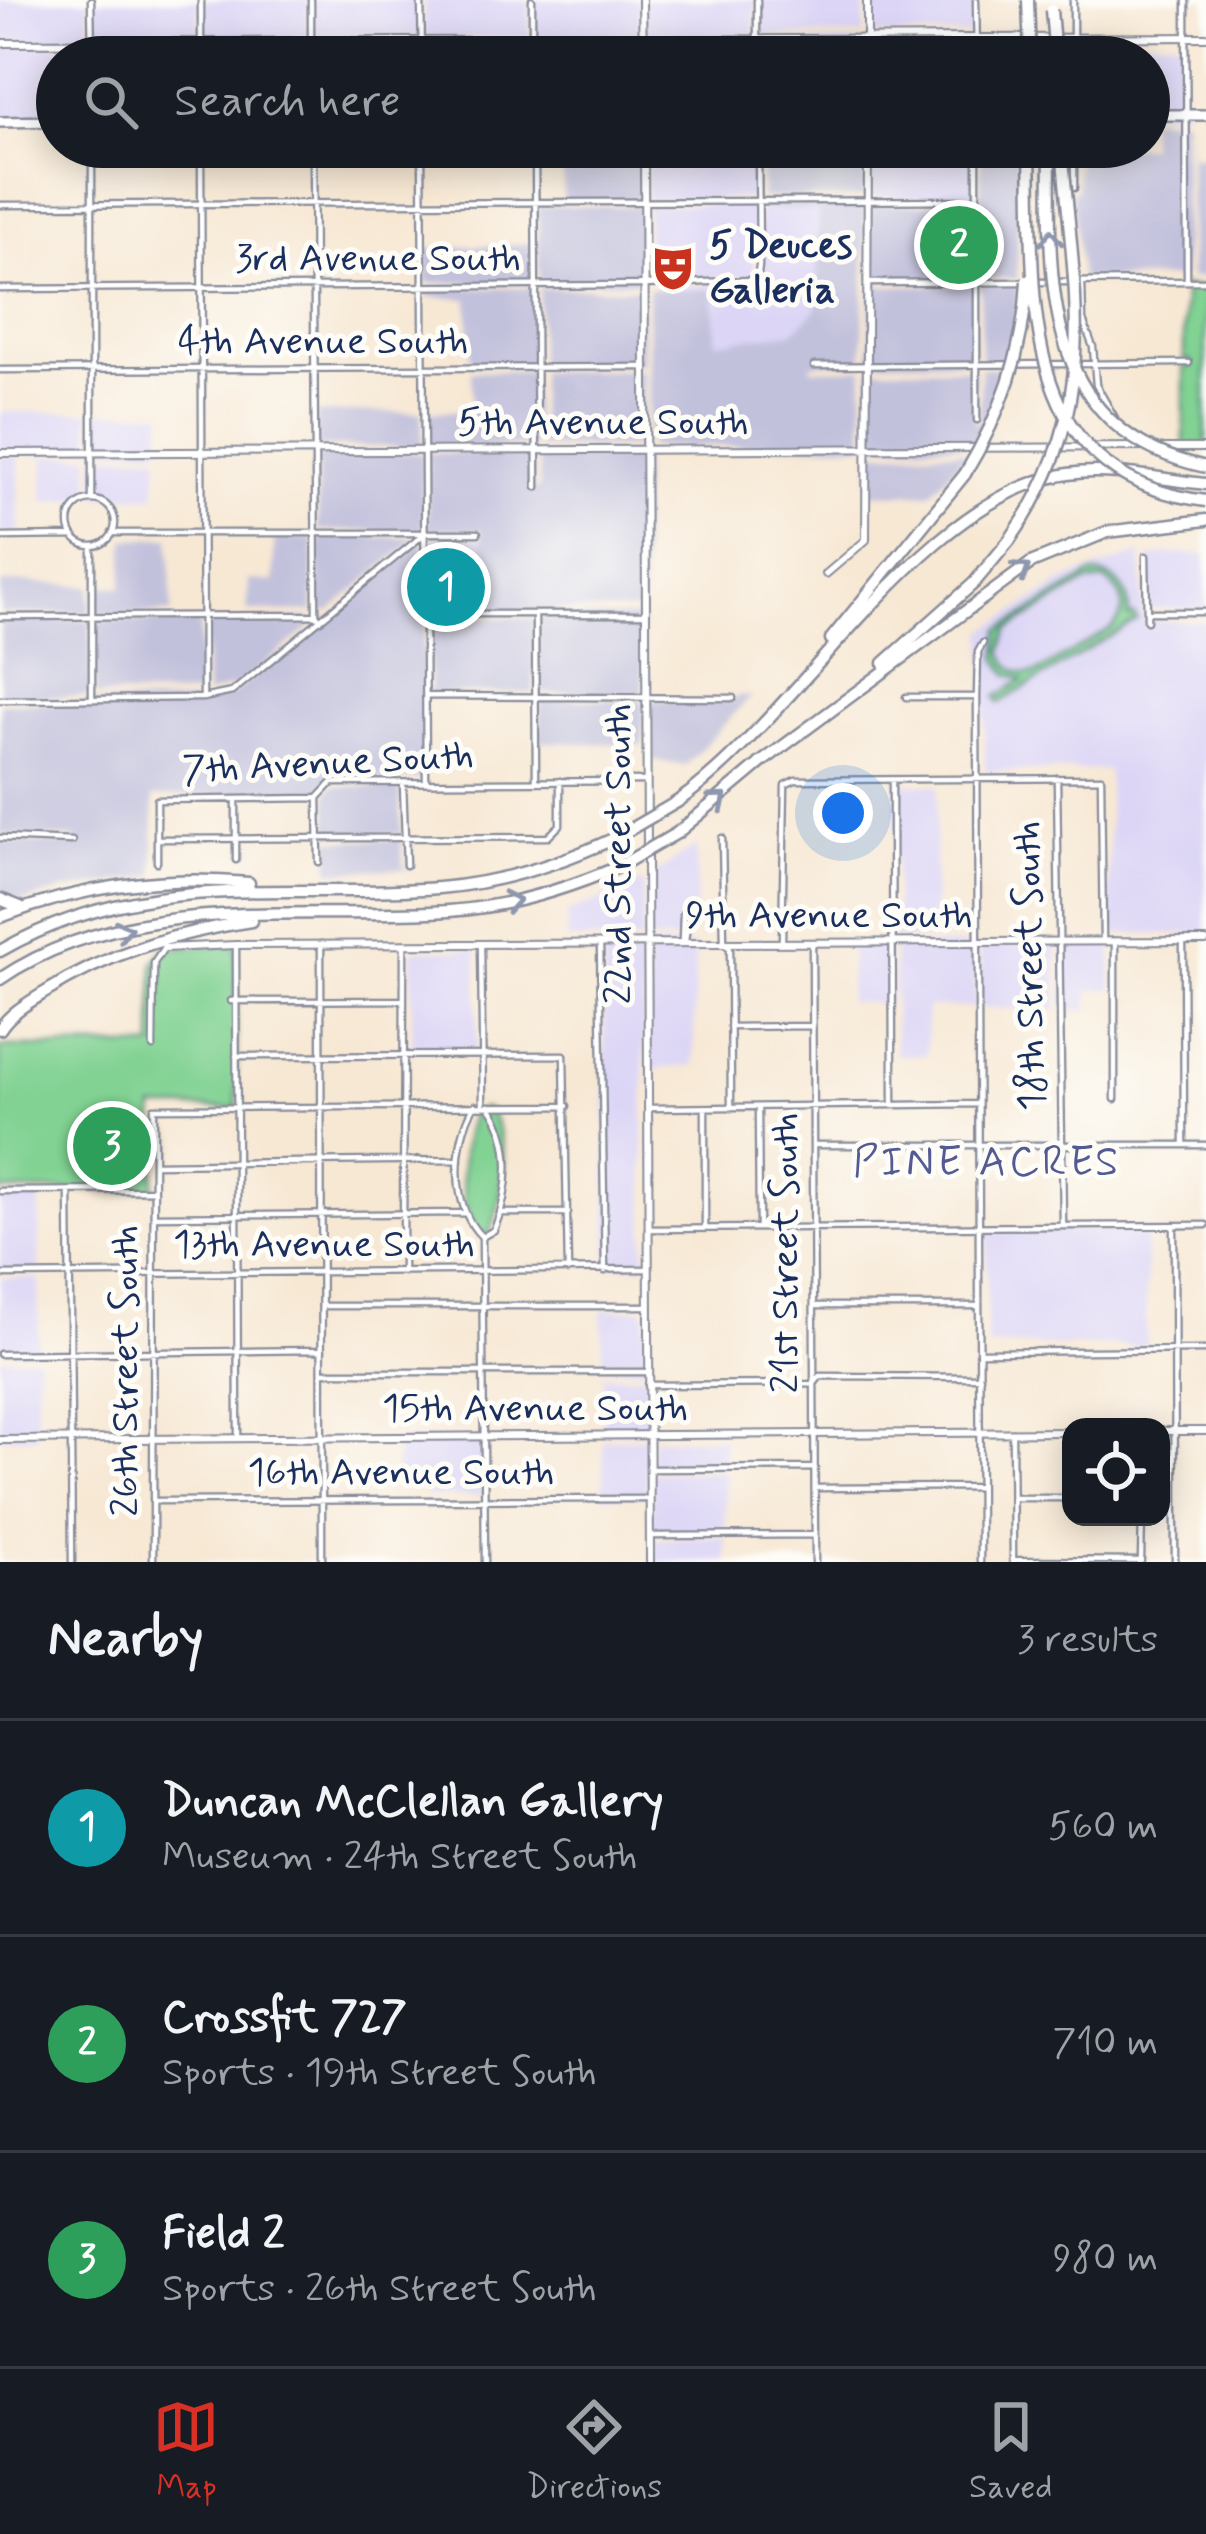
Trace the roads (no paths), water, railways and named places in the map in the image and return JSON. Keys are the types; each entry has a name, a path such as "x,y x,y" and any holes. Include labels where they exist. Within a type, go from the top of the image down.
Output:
{"highway":[{"path":"1028,0 1029,36"},
{"path":"1051,5 1052,36"},
{"path":"742,745 965,474 1001,406 1024,323 1029,168"},
{"path":"1031,168 1037,335 1074,433 1119,472 1149,487 1206,501"},
{"path":"1050,168 1051,262 1058,328 1067,354 1091,399 1130,436 1178,460 1206,467"},
{"path":"0,979 67,946 184,918 452,911 512,902 556,892 618,867 677,833 954,603 1010,542 1038,500 1067,426 1075,377 1075,287 1064,168"},
{"path":"0,951 73,918 164,895 438,888 528,873 615,838 677,802 742,745 880,597 986,505 1036,481 1070,473 1206,484"},
{"path":"759,764 1031,563 1107,532 1206,520"},
{"path":"0,917 117,885 173,879 318,889"},
{"path":"0,899 8,905 29,906"},
{"path":"0,1029 23,1006 101,960 196,931 299,914"},
{"path":"0,1009 23,1006"}],"main road":[{"path":"1170,115 1206,115"},
{"path":"0,122 36,121"}],"street":[{"path":"91,0 92,36"},
{"path":"201,0 201,36"},
{"path":"311,0 311,36"},
{"path":"422,0 422,36"},
{"path":"532,0 532,36"},
{"path":"642,0 642,36"},
{"path":"757,36 758,0"},
{"path":"867,0 867,36"},
{"path":"976,0 977,36"},
{"path":"1073,0 1073,36"},
{"path":"1186,0 1187,281"},
{"path":"1170,37 1206,37"},
{"path":"0,43 36,43"},
{"path":"92,168 92,500"},
{"path":"201,168 203,698"},
{"path":"313,168 319,618"},
{"path":"422,168 426,782"},
{"path":"535,168 537,487"},
{"name":"22nd Street South","path":"644,168 650,1562"},
{"path":"758,168 758,201"},
{"path":"826,574 865,544 868,168"},
{"path":"977,168 977,420"},
{"path":"1074,168 1074,188"},
{"path":"0,205 977,200"},
{"name":"3rd Avenue South","path":"0,289 645,285 755,278 758,201"},
{"path":"868,283 1206,281"},
{"path":"1082,282 1083,320 1099,393 1114,411 1116,447"},
{"path":"814,366 1189,363"},
{"name":"4th Avenue South","path":"0,370 646,367"},
{"name":"5th Avenue South","path":"0,453 1206,448"},
{"path":"0,537 73,536 92,546 104,543 112,533 111,511 92,500"},
{"path":"73,536 68,526 72,511 92,500"},
{"path":"112,533 478,533"},
{"path":"0,700 203,698 241,687 426,533"},
{"path":"92,546 92,699"},
{"path":"1146,556 1147,621"},
{"path":"1147,612 1206,612"},
{"path":"427,629 466,614 646,614"},
{"path":"536,614 536,781"},
{"path":"0,617 319,618"},
{"path":"980,1562 977,697 978,652 983,643"},
{"path":"427,696 733,698"},
{"path":"906,697 977,697"},
{"path":"782,943 785,785 795,780 1057,778 1101,778 1103,941"},
{"name":"18th Street South","path":"1057,778 1063,1225"},
{"path":"892,780 892,1104"},
{"path":"157,862 157,838 548,837 560,825 560,781"},
{"name":"7th Avenue South","path":"157,838 157,800 318,798 332,783 646,781"},
{"path":"403,784 406,865"},
{"path":"318,798 319,862"},
{"path":"236,801 236,860"},
{"path":"0,838 72,841"},
{"path":"722,838 724,943 730,948 730,1108"},
{"path":"683,943 689,912 696,905 724,904"},
{"path":"1115,941 1115,1099"},
{"path":"1183,941 1184,1145"},
{"name":"9th Avenue South","path":"164,948 1206,941"},
{"name":"21st Street South","path":"812,943 815,1562"},
{"path":"321,944 322,1562"},
{"path":"403,1272 404,944"},
{"path":"482,944 482,1105 465,1124 459,1160 465,1213 482,1237 485,1562"},
{"path":"600,944 605,1270"},
{"path":"236,945 238,1438"},
{"path":"153,1047 154,963 164,948"},
{"path":"234,1001 404,1000"},
{"path":"730,1027 812,1026"},
{"path":"236,1056 564,1055 568,1271"},
{"path":"647,1108 978,1103"},
{"path":"482,1105 499,1121 506,1146 501,1214 490,1235 482,1237"},
{"path":"237,1108 567,1106"},
{"name":"26th Street South","path":"153,1562 154,1108 237,1108"},
{"path":"705,1108 705,1228"},
{"path":"758,1108 759,1227"},
{"path":"813,1145 1206,1144"},
{"path":"154,1164 459,1160"},
{"path":"0,1191 154,1190"},
{"path":"69,1191 72,1562"},
{"path":"154,1216 465,1213"},
{"path":"501,1214 568,1213"},
{"path":"647,1229 1206,1225"},
{"path":"1174,1226 1175,1562"},
{"name":"13th Avenue South","path":"0,1275 648,1269"},
{"path":"322,1306 647,1306"},
{"path":"814,1306 979,1306"},
{"path":"0,1354 322,1350"},
{"path":"980,1352 1206,1350"},
{"path":"322,1372 648,1372"},
{"path":"649,1384 814,1384 820,1376 980,1377"},
{"path":"1170,1431 1206,1431"},
{"path":"1012,1432 1012,1561 1142,1561 1142,1526"},
{"name":"15th Avenue South","path":"0,1440 1062,1432"},
{"path":"649,1469 814,1468"},
{"path":"814,1488 979,1487"},
{"path":"1012,1498 1062,1498"},
{"name":"16th Avenue South","path":"153,1501 649,1499"},
{"path":"650,1536 815,1534"}],"place":[{"name":"Crossfit 727","path":"959,245"},
{"name":"5 Deuces Galleria","path":"673,268"},
{"name":"Duncan McClellan Gallery","path":"446,587"},
{"name":"Field 2","path":"112,1146"}],"district":[{"name":"PINE ACRES","path":"987,1163"}]}
